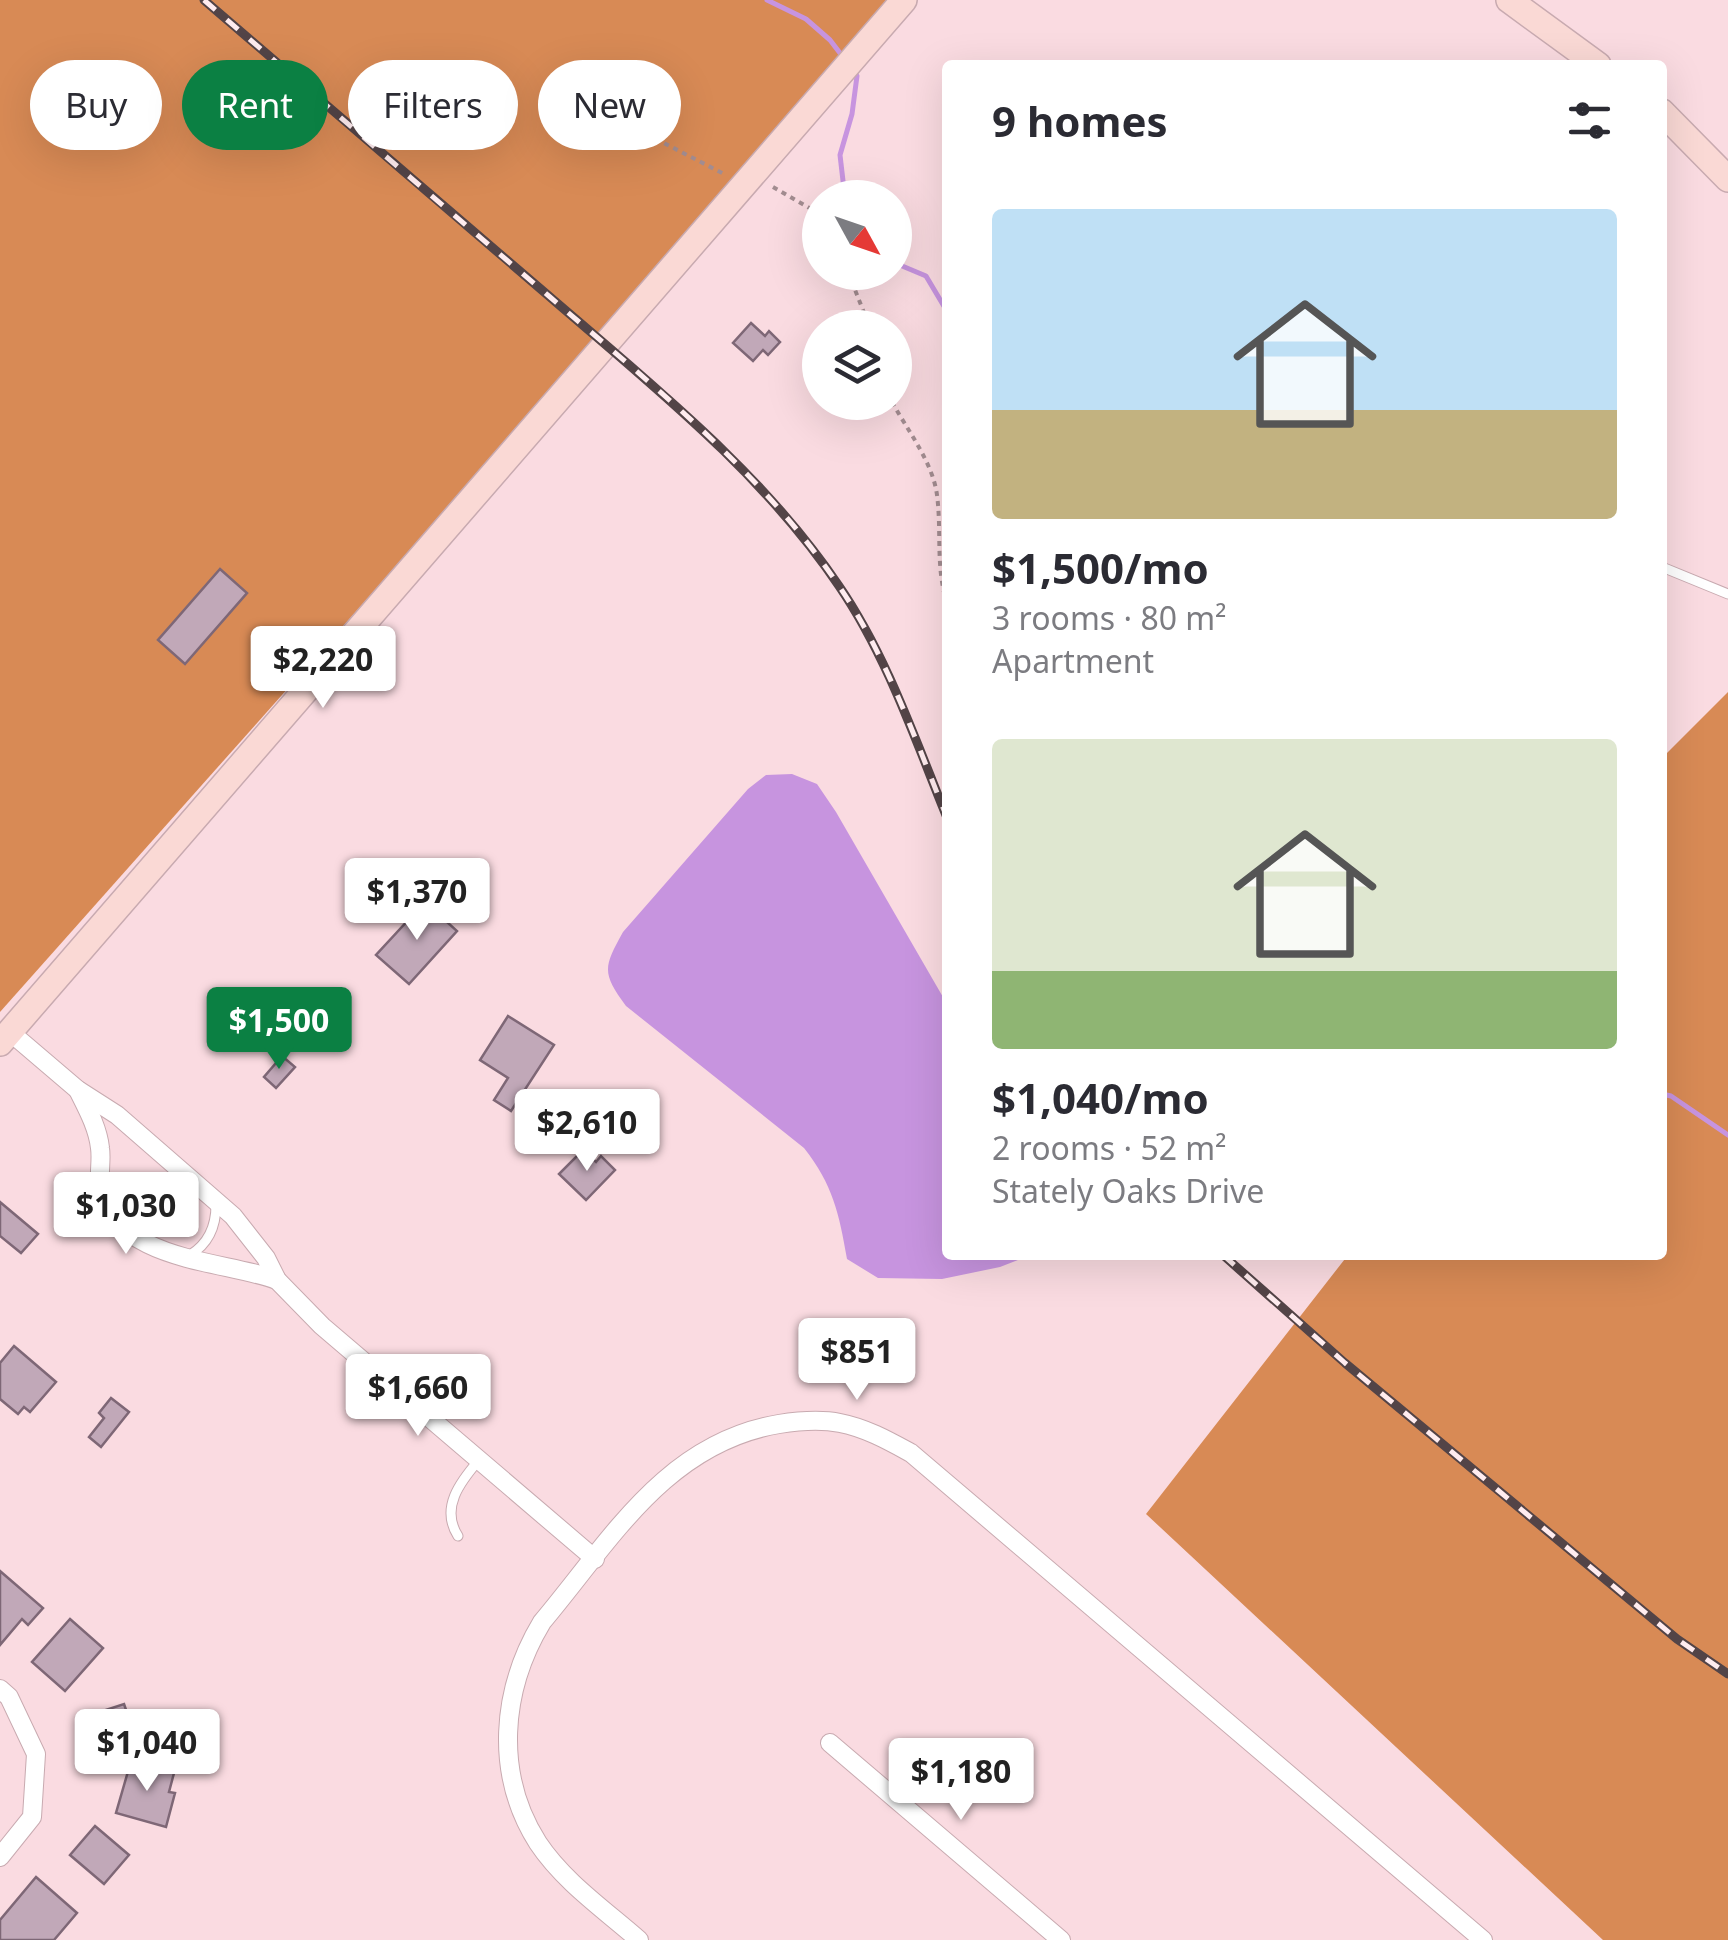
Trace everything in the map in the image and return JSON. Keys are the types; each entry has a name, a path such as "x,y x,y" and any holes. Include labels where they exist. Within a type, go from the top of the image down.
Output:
{"main road":[{"path":"5,1038 904,0"},
{"path":"1509,0 1591,60"},
{"path":"1667,117 1728,179"}],"street":[{"path":"5,1038 117,1115 215,1200 251,1237 277,1280 322,1326 594,1559"},
{"path":"78,1090 100,1142 101,1188 115,1218 149,1245 183,1258 277,1280"},
{"path":"639,1940 568,1878 539,1844 527,1822 510,1770 508,1710 521,1662 542,1622 658,1485 708,1446 747,1430 798,1421 840,1423 878,1435 911,1453 1482,1940"},
{"path":"0,1689 10,1698 36,1754 32,1818 0,1857"},
{"path":"830,1743 1061,1940"}],"lane":[{"path":"1667,570 1728,594"},
{"path":"183,1258 205,1244 215,1220 215,1200"},
{"path":"458,1536 450,1516 452,1500 478,1460"}],"path":[{"path":"681,149 802,201"},
{"path":"902,420 928,465 937,493 942,588"}],"shaded area":[{"path":"0,0 900,0 0,1012"},
{"path":"1728,692 1728,1940 1603,1940 1146,1514 1344,1260 1667,1260 1667,753"},
{"path":"792,774 817,784 942,995 942,1260 1018,1260 942,1279 878,1278 847,1259 833,1200 822,1174 804,1148 626,1006 613,986 609,963 623,932 748,789 766,775"}],"building":[{"path":"751,323 765,336 769,331 780,342 768,355 763,350 753,361 733,343"},
{"path":"220,569 247,593 185,664 158,640"},
{"path":"425,902 457,931 409,984 376,955"},
{"path":"508,1016 554,1045 511,1111 494,1100 508,1078 480,1060"},
{"path":"282,1056 295,1067 276,1088 264,1077"},
{"path":"583,1150 596,1162 601,1156 615,1170 586,1200 559,1174"},
{"path":"0,1202 38,1234 21,1253 0,1236"},
{"path":"14,1346 56,1382 30,1412 24,1407 18,1414 0,1399 0,1363"},
{"path":"111,1398 129,1412 101,1447 89,1437 104,1418 99,1413"},
{"path":"0,1571 43,1608 28,1625 22,1619 0,1645"},
{"path":"70,1619 103,1648 65,1691 32,1662"},
{"path":"124,1704 136,1739 96,1753 84,1717"},
{"path":"131,1761 174,1773 169,1792 175,1793 166,1827 116,1813"},
{"path":"95,1826 129,1855 104,1884 70,1855"},
{"path":"36,1877 77,1913 54,1940 0,1940 0,1920"}],"waterway":[{"path":"767,0 806,19 843,57"},
{"path":"843,180 840,155 852,114 857,76 853,70"},
{"path":"912,270 926,276 942,303"},
{"path":"1667,1095 1728,1135"}],"railway":[{"path":"204,0 666,397 776,506 839,586 872,641 942,805"},
{"path":"1229,1260 1345,1363 1677,1639 1728,1674"}]}
